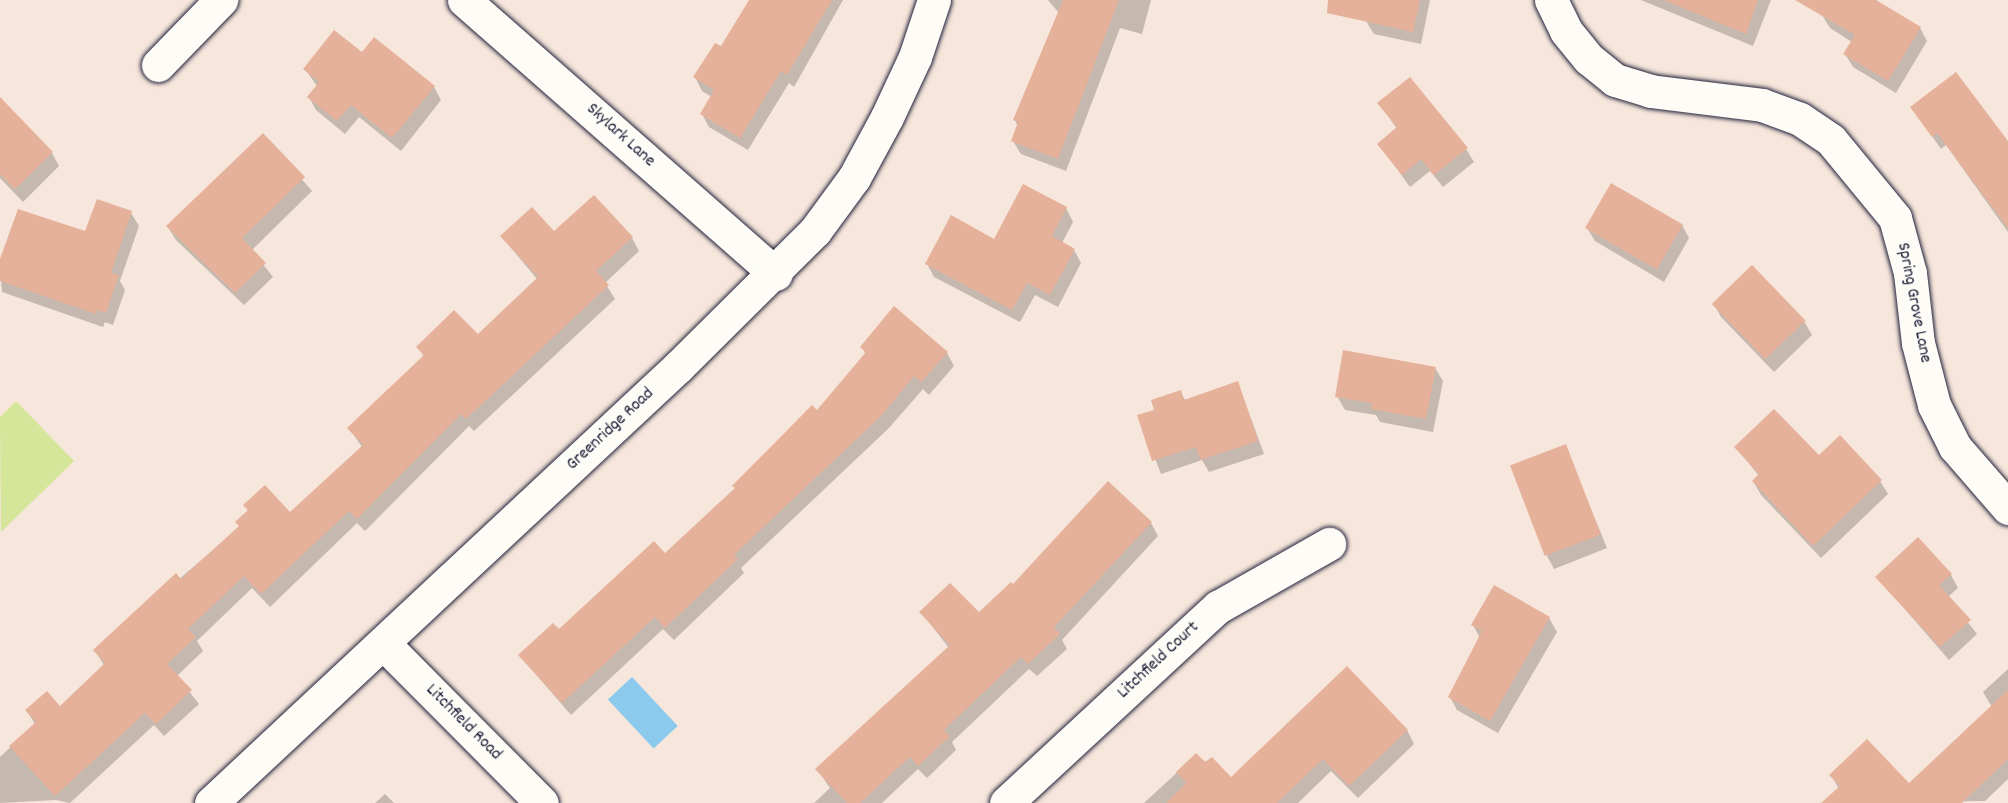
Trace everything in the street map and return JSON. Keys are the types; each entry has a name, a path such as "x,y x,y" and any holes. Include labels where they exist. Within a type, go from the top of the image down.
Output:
{"street":[{"path":"158,65 221,0"},
{"name":"Skylark Lane","path":"464,0 776,274"},
{"name":"Greenridge Road","path":"211,803 384,644 776,274 854,178 915,57 934,0"},
{"name":"Spring Grove Lane","path":"1551,0 1566,31 1589,59 1615,80 1650,91 1762,105 1800,119 1831,140 1895,218 1910,273 1918,343 1934,405 1955,447 2008,508"},
{"name":"Litchfield Court","path":"1006,803 1218,607 1329,544"},
{"name":"Litchfield Road","path":"384,644 542,803"}],"green space":[{"path":"16,401 74,461 1,532 0,417"}],"water":[{"path":"632,677 678,726 654,749 608,700"}],"building":[{"path":"749,0 832,0 787,75 781,71 740,138 700,114 714,90 693,77 715,43 721,46"},
{"path":"1063,0 1119,0 1058,159 1011,141 1018,122 1013,120"},
{"path":"1328,0 1420,0 1413,32 1327,13"},
{"path":"1664,0 1758,0 1746,34"},
{"path":"1795,0 1876,0 1921,27 1888,81 1843,54 1855,35"},
{"path":"334,30 362,52 374,37 435,86 392,138 351,105 337,121 307,97 319,82 303,69"},
{"path":"1956,72 2008,141 2008,228 1937,133 1932,137 1910,107"},
{"path":"1410,77 1468,148 1434,175 1421,159 1402,175 1377,144 1397,127 1377,103"},
{"path":"0,97 53,152 15,189 0,174"},
{"path":"263,133 305,177 242,238 266,263 235,293 166,226"},
{"path":"1611,183 1683,224 1657,270 1585,228"},
{"path":"1023,184 1067,207 1052,236 1075,249 1050,295 1027,283 1012,310 925,264 951,215 994,239"},
{"path":"594,195 633,237 596,271 609,285 466,419 461,414 357,519 349,511 261,594 244,576 188,629 196,637 167,664 192,690 156,724 145,713 55,796 9,746 36,722 25,710 47,691 60,706 105,663 93,650 176,573 181,579 239,526 235,522 248,510 243,505 265,485 290,512 363,445 347,428 424,355 416,347 454,310 478,334 538,277 500,236 532,207 554,231"},
{"path":"97,199 132,211 111,273 119,275 106,313 97,310 96,314 0,281 0,259 18,209 85,231"},
{"path":"1752,265 1805,320 1765,359 1712,304"},
{"path":"894,306 948,352 921,382 914,376 882,415 734,555 738,559 665,628 655,617 562,703 518,655 553,623 559,629 654,541 665,553 735,488 732,486 812,405 817,410 866,352 860,347"},
{"path":"1343,350 1436,367 1426,419 1371,409 1372,403 1335,397"},
{"path":"1238,381 1258,441 1200,460 1196,447 1152,461 1137,415 1154,410 1151,400 1181,390 1184,400"},
{"path":"1774,409 1819,455 1840,435 1882,480 1813,546 1752,481 1759,474 1734,447"},
{"path":"1566,444 1601,535 1545,556 1510,466"},
{"path":"1108,481 1152,522 1054,627 1060,634 1028,664 1021,657 944,730 950,736 918,766 910,757 860,803 847,803 815,769 950,645 919,612 950,583 979,612 1011,582 1013,584"},
{"path":"1918,537 1952,574 1939,585 1971,620 1940,647 1875,577"},
{"path":"1494,585 1550,617 1490,721 1448,697 1482,631 1471,625"},
{"path":"1347,666 1408,730 1349,786 1323,759 1277,803 1166,803 1187,783 1176,772 1196,753 1205,762 1212,757 1231,777"},
{"path":"2008,690 2008,759 1962,803 1821,803 1840,786 1829,775 1867,739 1909,783"}]}
